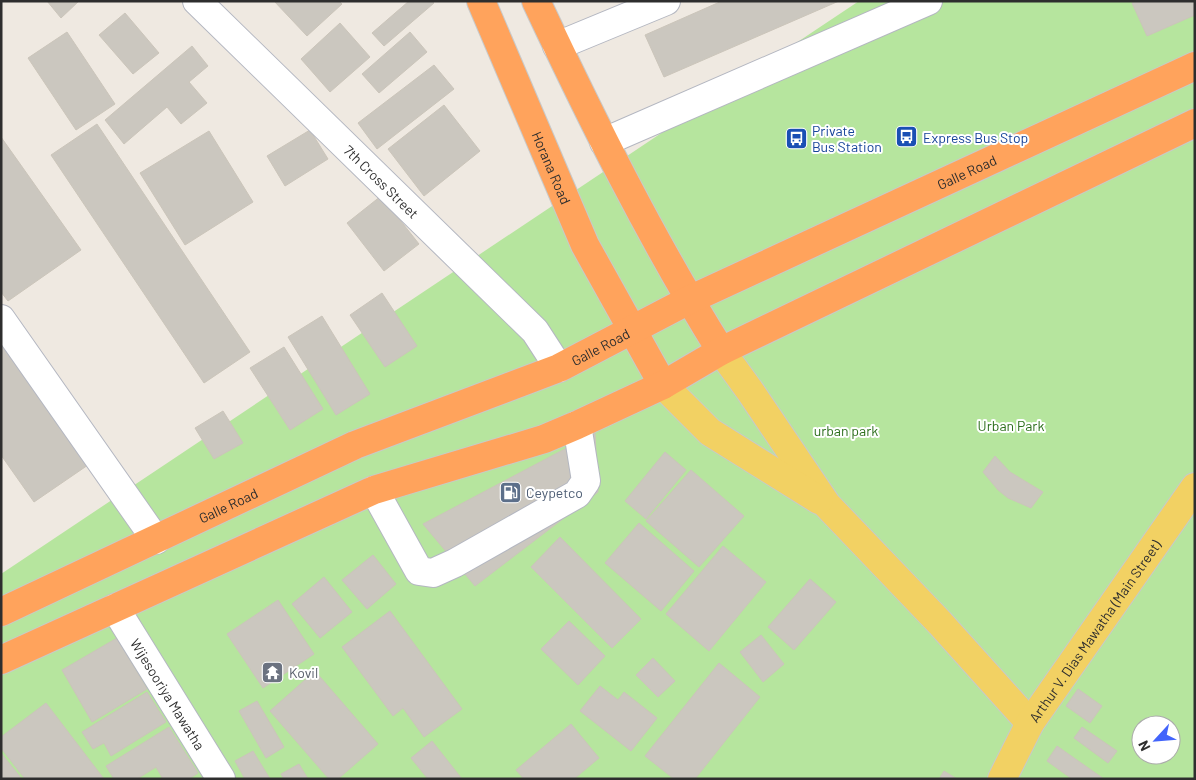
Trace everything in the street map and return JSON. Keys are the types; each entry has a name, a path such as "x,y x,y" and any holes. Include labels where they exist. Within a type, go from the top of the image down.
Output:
{"highway":[{"name":"Horana Road","path":"481,1 585,245 663,385"},
{"path":"536,1 604,142 689,300 721,351"},
{"name":"Galle Road","path":"1,612 355,445 558,368 689,300 1195,66"},
{"path":"1,660 374,490 544,439 576,425 663,385 721,351 1195,123"}],"main road":[{"path":"721,351 827,505 940,623 1030,723"},
{"path":"663,385 710,432 827,505"},
{"name":"Arthur V. Dias Mawatha (Main Street)","path":"1002,779 1030,723 1195,487"}],"street":[{"name":"7th Cross Street","path":"197,1 535,332 558,368"},
{"path":"557,46 666,1"},
{"path":"604,142 928,1"},
{"path":"1,319 156,540"},
{"path":"374,490 419,571 433,573 455,563 577,494 586,481 576,425"},
{"name":"Wijesooriya Mawatha","path":"115,608 221,779"}],"green space":[{"name":"urban park","path":"859,1 1195,1 1195,779 1,779 1,574"}],"building":[{"path":"47,1 79,1 61,18"},
{"path":"274,1 339,1 342,4 307,36"},
{"path":"409,1 432,1 434,3 384,46 372,33"},
{"path":"722,1 839,1 664,77 645,35"},
{"path":"1136,1 1195,1 1195,15 1147,36 1132,3"},
{"path":"125,13 159,53 133,74 99,35"},
{"path":"340,23 370,57 330,92 301,59"},
{"path":"67,32 115,104 76,130 28,58"},
{"path":"410,32 427,52 379,93 362,74"},
{"path":"192,46 208,66 189,82 207,103 181,124 167,107 124,144 105,120"},
{"path":"434,65 454,89 377,149 358,123"},
{"path":"444,105 480,151 424,196 388,149"},
{"path":"97,124 250,352 204,383 51,155"},
{"path":"310,130 328,159 285,186 267,156"},
{"path":"209,131 253,202 185,245 140,173"},
{"path":"1,137 81,250 8,301 1,292"},
{"path":"381,196 419,244 384,271 347,223"},
{"path":"382,293 417,346 385,367 350,315"},
{"path":"322,316 370,394 336,415 288,337"},
{"path":"1,339 88,465 34,502 1,455"},
{"path":"284,347 323,409 290,430 250,368"},
{"path":"223,411 243,443 214,459 195,428"},
{"path":"595,433 598,492 475,586 423,524"},
{"path":"665,452 686,470 646,519 625,501"},
{"path":"995,456 1010,472 1043,492 1031,508 1008,498 998,490 983,472"},
{"path":"691,470 744,516 699,567 646,521"},
{"path":"639,523 694,571 661,611 605,563"},
{"path":"560,537 641,619 612,648 531,567"},
{"path":"723,546 766,582 709,651 666,614"},
{"path":"373,555 396,584 367,609 342,580"},
{"path":"324,577 352,612 320,638 292,604"},
{"path":"810,579 836,602 794,650 768,627"},
{"path":"278,600 314,654 263,688 227,634"},
{"path":"390,611 462,709 424,737 403,708 393,716 342,647"},
{"path":"569,621 605,656 578,685 541,649"},
{"path":"761,635 784,664 763,682 740,652"},
{"path":"117,638 147,689 92,722 62,670"},
{"path":"653,658 675,681 658,697 636,675"},
{"path":"719,663 760,697 695,779 674,779 645,756"},
{"path":"315,671 378,744 338,779 329,779 270,711"},
{"path":"600,686 618,700 624,692 657,718 631,751 580,711"},
{"path":"1078,689 1102,706 1090,723 1066,706"},
{"path":"147,692 166,722 111,756 104,743 93,749 82,732"},
{"path":"257,701 284,747 266,758 239,711"},
{"path":"46,703 104,779 25,779 1,748 1,737"},
{"path":"571,724 599,758 574,779 524,779 516,770"},
{"path":"169,727 198,773 189,779 163,779 156,767 137,779 114,779 106,766"},
{"path":"1082,727 1117,751 1108,763 1074,738"},
{"path":"432,741 462,779 428,779 411,758"},
{"path":"1057,746 1104,779 1072,779 1047,761"},
{"path":"253,751 270,779 245,779 235,761"},
{"path":"1,753 22,779 1,779"},
{"path":"299,764 308,779 284,779 281,774"},
{"path":"944,771 957,779 939,779"}],"place":[{"name":"Express Bus Stop","path":"907,137"},
{"name":"Private Bus Station","path":"796,138"},
{"name":"Ceypetco","path":"510,492"},
{"name":"Kovil","path":"273,672"}],"park label":[{"name":"Urban Park","path":"1011,425"}]}
